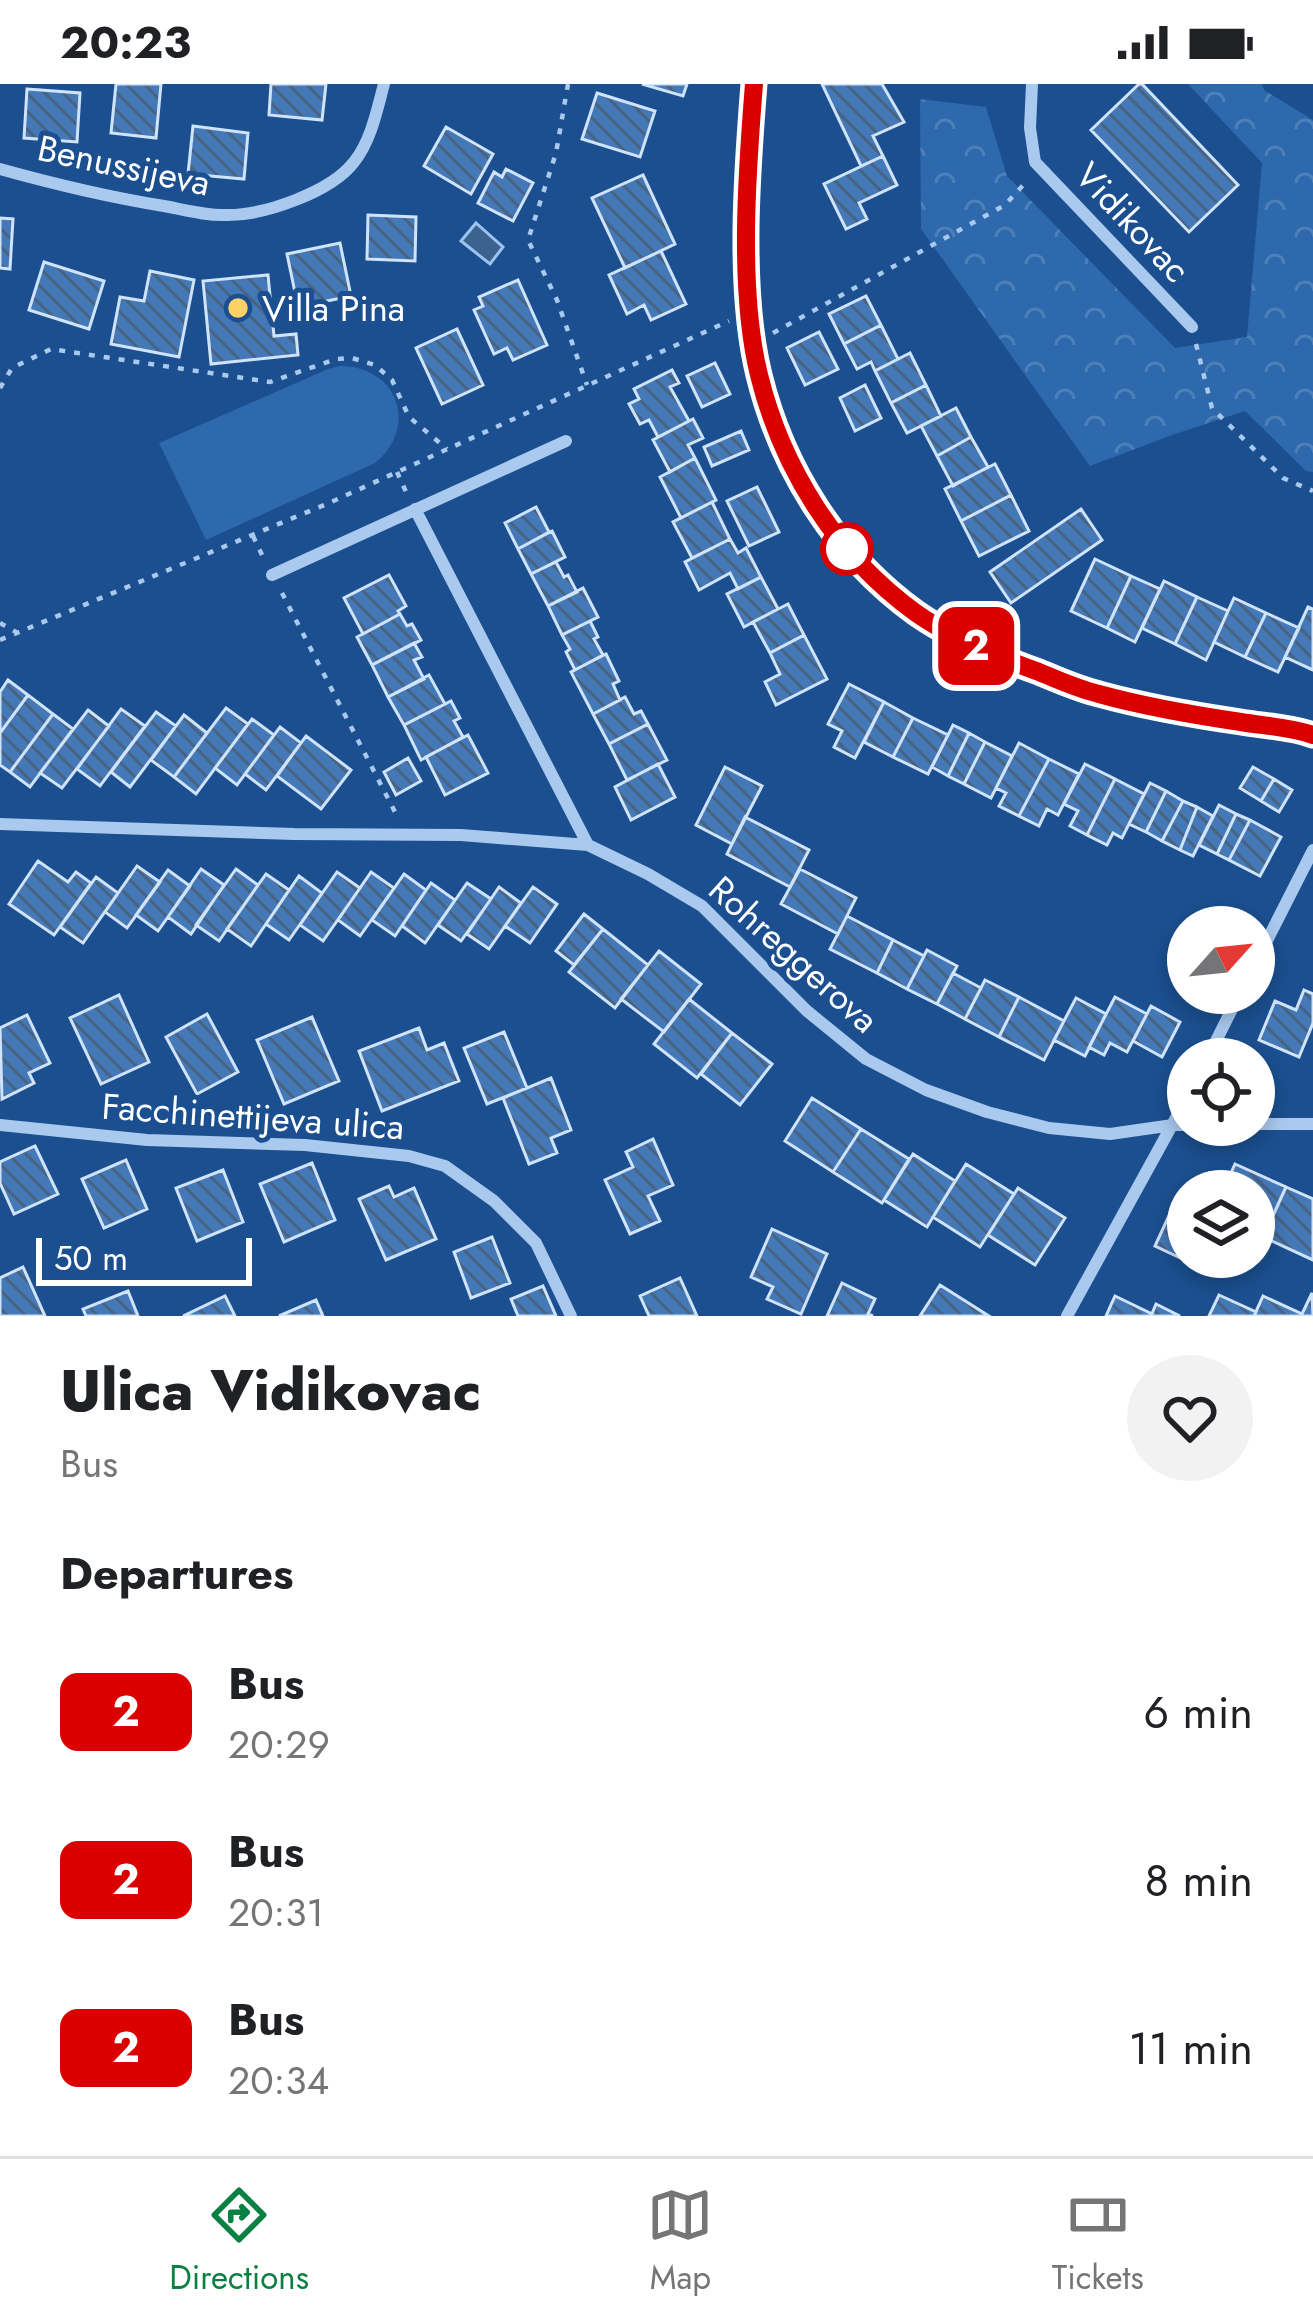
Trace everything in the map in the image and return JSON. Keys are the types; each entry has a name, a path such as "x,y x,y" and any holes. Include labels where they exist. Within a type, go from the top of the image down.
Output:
{"street":[{"name":"Benussijeva","path":"0,169 77,190 208,214 267,209 315,191 351,167 373,123 384,84"},
{"path":"754,84 748,253 758,372 783,444 836,536 877,581 919,614 1005,660 1094,693 1168,711 1313,735"},
{"name":"Vidikovac","path":"1032,84 1030,128 1035,162 1192,327"},
{"path":"272,574 566,441"},
{"path":"415,509 588,845"},
{"name":"Rohreggerova","path":"0,824 406,834 588,845 702,906 807,1011 866,1059 897,1077 987,1112 1049,1128 1110,1134 1167,1126"},
{"path":"1275,925 1313,850"},
{"path":"1275,1124 1313,1124"},
{"name":"Facchinettijeva ulica","path":"0,1125 147,1140 305,1145 409,1156 445,1166 494,1201 536,1243 572,1316"},
{"path":"1067,1316 1167,1136"}],"path":[{"path":"568,84 556,153 528,239 557,300 587,386"},
{"path":"769,335 1005,205 1029,179 1035,162"},
{"path":"0,640 253,536 740,316"},
{"path":"1192,327 1212,408 1283,478 1313,491"},
{"path":"0,388 12,368 51,350 270,382 336,358 352,358 376,365 392,380 409,417 447,449"},
{"path":"397,472 403,483"},
{"path":"253,536 259,548"},
{"path":"290,607 406,834"},
{"path":"0,623 17,633"}],"green space":[{"path":"1188,84 1262,84 1264,90 1313,120 1313,472 1306,471 1245,411 1090,466 921,229 920,99 986,107 1007,176 1175,348 1247,337 1262,163"},
{"path":"340,366 376,376 388,387 399,416 389,448 375,463 206,540 159,443"}],"water":[{"path":"476,223 503,247 490,264 461,241"}],"building":[{"path":"116,84 161,84 156,138 111,133"},
{"path":"271,84 326,84 322,120 269,115"},
{"path":"642,84 687,84 683,96"},
{"path":"822,84 882,84 904,122 873,136 883,156 861,166"},
{"path":"1139,84 1238,185 1189,232 1091,130"},
{"path":"27,89 80,93 77,142 24,138"},
{"path":"597,93 655,111 640,157 582,139"},
{"path":"193,126 248,133 244,179 188,174"},
{"path":"446,127 493,154 471,194 424,166"},
{"path":"883,156 897,185 859,203 867,219 846,229 824,184"},
{"path":"506,169 533,183 513,221 478,203 494,172 502,177"},
{"path":"643,175 675,244 625,268 592,198"},
{"path":"368,215 416,217 415,261 367,259"},
{"path":"0,218 13,219 10,269 0,268"},
{"path":"340,243 351,296 298,307 287,254"},
{"path":"661,251 686,304 651,320 644,305 627,314 609,275"},
{"path":"44,262 104,281 89,329 29,310"},
{"path":"150,271 194,280 179,357 111,344 120,297 144,301"},
{"name":"Villa Pina","path":"268,275 274,336 296,334 298,355 211,364 203,281"},
{"path":"518,280 547,345 513,360 507,348 494,354 474,310 483,306 479,297"},
{"path":"866,296 881,325 844,344 829,314"},
{"path":"881,325 898,359 875,371 871,362 857,369 844,344"},
{"path":"457,329 483,385 442,404 416,348"},
{"path":"819,332 838,369 805,385 787,348"},
{"path":"910,353 926,385 891,403 875,371"},
{"path":"715,363 730,394 702,407 687,376"},
{"path":"672,370 679,383 670,387 689,421 658,437 649,420 640,424 629,404 639,399 634,389"},
{"path":"865,385 881,418 855,431 840,398"},
{"path":"926,385 941,416 907,433 891,403"},
{"path":"956,408 971,437 937,456 921,426"},
{"path":"693,419 703,438 688,445 695,458 670,472 653,440"},
{"path":"741,431 749,450 712,466 704,447"},
{"path":"971,437 988,467 953,486 937,456"},
{"path":"695,458 716,500 681,518 660,477"},
{"path":"995,464 1011,495 961,521 945,489"},
{"path":"757,487 779,532 749,546 727,501"},
{"path":"1011,495 1029,531 979,556 961,521"},
{"path":"712,502 730,539 692,558 673,522"},
{"path":"536,507 549,532 518,549 505,523"},
{"path":"1081,509 1102,540 1011,603 990,572"},
{"path":"552,531 565,557 531,574 518,549"},
{"path":"730,539 738,553 746,548 761,577 738,589 730,573 699,590 685,562"},
{"path":"1095,559 1131,576 1107,628 1071,611"},
{"path":"556,562 577,592 548,606 531,574"},
{"path":"389,575 406,606 363,634 344,598"},
{"path":"1131,576 1160,589 1135,642 1107,628"},
{"path":"761,577 778,609 744,627 727,594"},
{"path":"1164,581 1197,597 1175,644 1142,628"},
{"path":"583,588 598,617 562,635 548,606"},
{"path":"1197,597 1228,611 1206,660 1175,644"},
{"path":"1234,598 1266,613 1245,657 1214,642"},
{"path":"788,604 804,635 770,653 753,622"},
{"path":"1308,607 1313,609 1313,670 1285,657"},
{"path":"1266,613 1299,628 1278,672 1245,657"},
{"path":"400,614 421,640 372,665 357,637"},
{"path":"590,621 603,655 575,670 562,635"},
{"path":"804,635 827,679 776,705 765,682 780,674 770,653"},
{"path":"414,643 422,657 414,660 424,679 388,697 372,665"},
{"path":"606,654 619,681 613,684 620,700 593,714 571,672"},
{"path":"429,675 445,704 404,725 388,697"},
{"path":"8,680 28,695 0,733 0,692"},
{"path":"849,684 884,702 855,758 834,747 842,731 828,724"},
{"path":"28,695 53,714 10,772 0,765 0,733"},
{"path":"625,697 634,714 641,711 648,724 609,744 593,714"},
{"path":"451,701 463,737 421,760 404,725"},
{"path":"884,702 913,718 893,757 864,742"},
{"path":"226,708 248,724 196,794 174,777"},
{"path":"121,709 145,726 100,786 77,769"},
{"path":"88,710 109,726 62,788 40,773"},
{"path":"156,712 176,726 130,787 111,772"},
{"path":"53,714 73,729 30,787 10,772"},
{"path":"184,715 207,733 174,777 151,760"},
{"path":"913,718 948,735 928,774 893,757"},
{"path":"252,719 274,735 237,785 215,768"},
{"path":"648,724 667,760 627,780 609,744"},
{"path":"953,725 969,733 948,776 932,767"},
{"path":"280,727 301,743 266,790 245,774"},
{"path":"969,733 985,742 964,784 948,776"},
{"path":"468,735 488,773 445,795 426,757"},
{"path":"306,736 351,770 321,809 277,776"},
{"path":"985,742 1012,756 991,798 964,784"},
{"path":"1019,743 1049,759 1019,816 999,806 1006,793 996,788"},
{"path":"408,758 421,781 396,795 384,772"},
{"path":"1049,759 1079,774 1058,815 1047,809 1039,826 1019,816"},
{"path":"658,764 675,797 631,820 615,787"},
{"path":"1085,764 1115,779 1087,835 1070,826 1078,811 1064,804"},
{"path":"725,767 762,786 732,844 696,825"},
{"path":"1253,767 1274,779 1261,801 1240,788"},
{"path":"1115,779 1144,794 1122,838 1113,833 1107,845 1087,835"},
{"path":"1274,779 1292,790 1279,812 1261,801"},
{"path":"1150,783 1166,791 1146,832 1129,824"},
{"path":"1166,791 1183,801 1162,841 1146,832"},
{"path":"1183,801 1197,807 1180,850 1162,841"},
{"path":"1219,805 1236,814 1217,854 1199,845"},
{"path":"1197,807 1213,816 1193,856 1180,850"},
{"path":"1236,814 1250,820 1229,860 1217,854"},
{"path":"745,817 809,850 790,887 727,854"},
{"path":"1250,820 1281,837 1260,876 1229,860"},
{"path":"38,861 68,882 76,872 91,883 54,935 9,904"},
{"path":"137,866 160,882 127,928 105,912"},
{"path":"201,869 224,885 191,934 168,917"},
{"path":"236,869 258,885 219,941 196,925"},
{"path":"800,869 856,898 838,934 781,904"},
{"path":"168,870 190,886 158,931 136,915"},
{"path":"337,872 360,888 323,941 300,925"},
{"path":"371,872 394,888 360,936 338,920"},
{"path":"266,874 289,890 251,946 227,929"},
{"path":"404,874 426,890 395,936 372,920"},
{"path":"299,876 322,893 289,940 266,924"},
{"path":"96,877 118,893 83,943 60,927"},
{"path":"431,883 455,900 425,943 402,926"},
{"path":"467,883 491,899 461,941 438,925"},
{"path":"499,887 521,903 489,949 467,934"},
{"path":"533,887 557,904 530,943 505,926"},
{"path":"584,914 603,929 574,965 556,951"},
{"path":"847,916 893,940 877,973 830,949"},
{"path":"603,929 648,965 615,1008 569,972"},
{"path":"893,940 924,956 907,989 877,973"},
{"path":"927,950 957,966 937,1004 907,989"},
{"path":"659,951 701,984 664,1032 621,999"},
{"path":"953,973 981,988 965,1019 937,1004"},
{"path":"985,980 1019,997 999,1037 965,1019"},
{"path":"1304,990 1313,994 1313,1023 1299,1057 1275,1047 1275,1038 1260,1038 1270,1014 1275,1014 1275,1001 1296,1010"},
{"path":"119,995 149,1062 101,1084 70,1018"},
{"path":"1019,997 1064,1021 1044,1060 999,1037"},
{"path":"1115,997 1147,1014 1127,1052 1110,1043 1104,1055 1089,1047"},
{"path":"1076,998 1106,1014 1085,1056 1054,1040"},
{"path":"689,999 732,1033 697,1078 654,1044"},
{"path":"1151,1006 1180,1022 1172,1038 1167,1038 1162,1057 1133,1041"},
{"path":"207,1014 238,1072 197,1094 166,1037"},
{"path":"27,1015 50,1063 29,1073 34,1083 2,1099 0,1028"},
{"path":"312,1017 339,1081 284,1104 257,1040"},
{"path":"419,1028 427,1050 444,1043 459,1081 382,1111 359,1051"},
{"path":"504,1032 527,1088 487,1104 464,1048"},
{"path":"732,1033 772,1064 740,1105 701,1074"},
{"path":"551,1078 571,1130 551,1138 557,1153 529,1164 503,1098"},
{"path":"812,1098 861,1129 833,1172 785,1141"},
{"path":"861,1129 909,1159 882,1203 833,1172"},
{"path":"653,1139 673,1185 648,1196 660,1221 630,1234 605,1180 633,1167 626,1152"},
{"path":"35,1146 58,1194 14,1214 0,1183 0,1162"},
{"path":"913,1154 955,1181 927,1227 884,1200"},
{"path":"126,1160 147,1209 104,1228 82,1179"},
{"path":"312,1163 335,1220 284,1242 260,1184"},
{"path":"966,1164 1014,1194 980,1247 933,1217"},
{"path":"223,1170 243,1222 197,1241 176,1188"},
{"path":"1275,1182 1286,1187 1275,1211"},
{"path":"389,1186 394,1197 414,1188 436,1239 386,1260 359,1199"},
{"path":"1286,1187 1313,1199 1313,1260 1275,1243 1275,1211"},
{"path":"1018,1188 1065,1218 1035,1265 988,1235"},
{"path":"1167,1220 1167,1252 1155,1246"},
{"path":"772,1229 827,1254 801,1314 767,1299 773,1287 751,1277"},
{"path":"492,1237 510,1283 471,1298 454,1252"},
{"path":"23,1267 45,1316 0,1316 0,1278"},
{"path":"680,1278 697,1316 649,1316 640,1296"},
{"path":"842,1283 875,1299 868,1314 873,1316 827,1316"},
{"path":"940,1285 989,1316 920,1316"},
{"path":"543,1286 556,1316 518,1316 511,1299"},
{"path":"128,1291 138,1316 86,1316 83,1309"},
{"path":"1312,1293 1313,1316 1301,1316 1302,1314"},
{"path":"1219,1295 1256,1312 1254,1316 1209,1316"},
{"path":"225,1296 235,1316 183,1316"},
{"path":"1115,1296 1152,1314 1151,1316 1106,1316"},
{"path":"1263,1296 1302,1314 1254,1316"},
{"path":"316,1300 323,1316 279,1316"},
{"path":"1156,1304 1180,1316 1151,1316"}],"bus line":[{"name":"2","path":"754,84 748,253 758,372 783,444 836,536 877,581 919,614 1005,660 1094,693 1168,711 1313,735"}],"place":[{"name":"Villa Pina","path":"238,308"}]}
